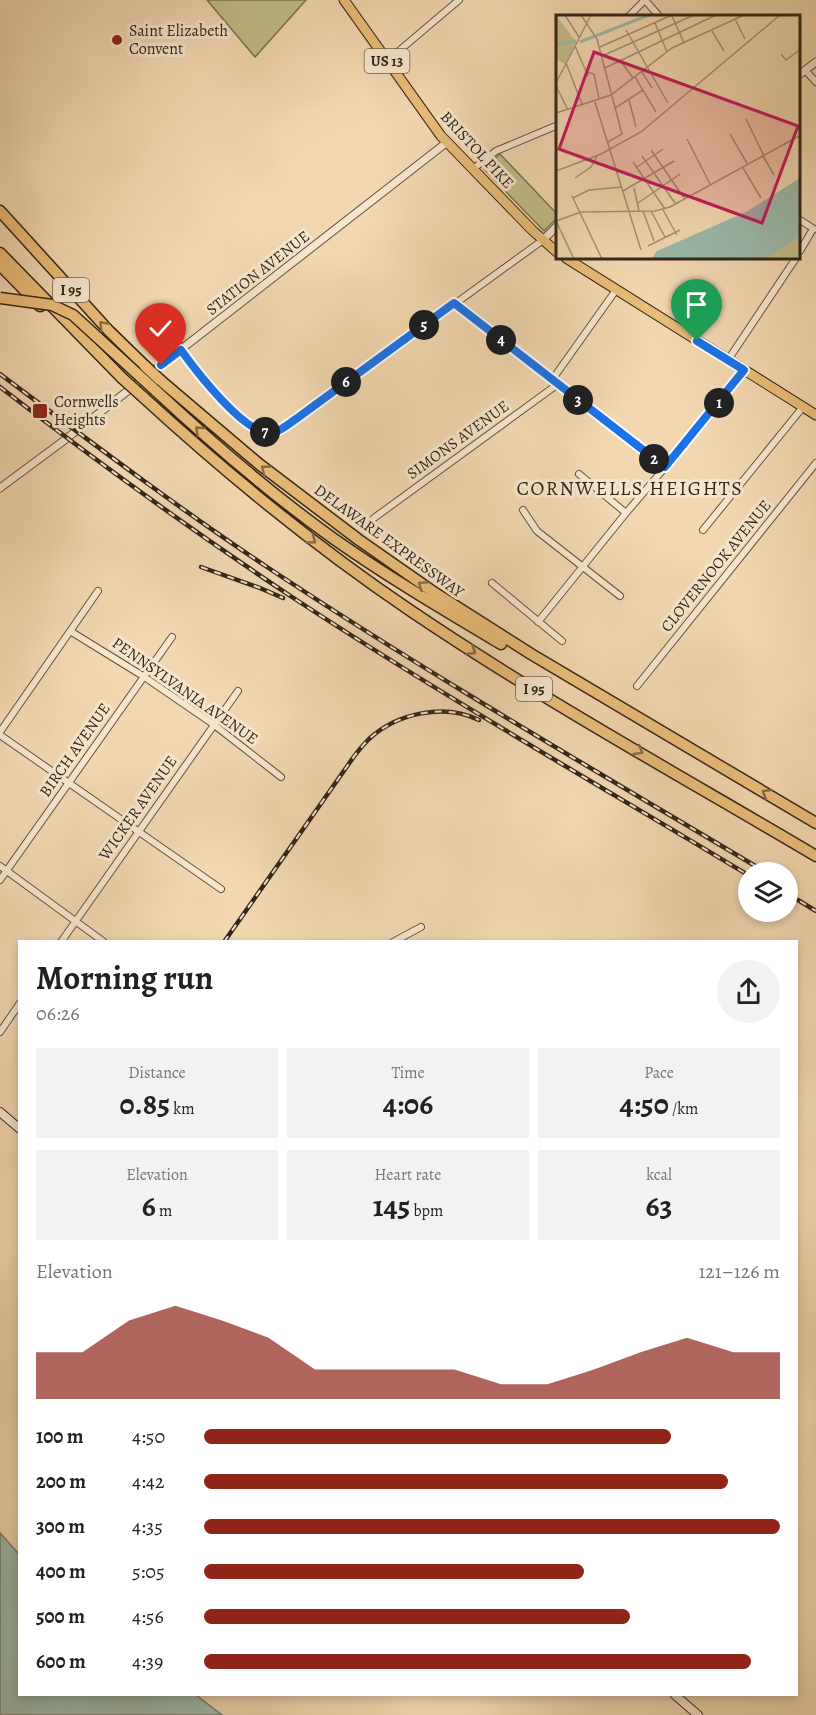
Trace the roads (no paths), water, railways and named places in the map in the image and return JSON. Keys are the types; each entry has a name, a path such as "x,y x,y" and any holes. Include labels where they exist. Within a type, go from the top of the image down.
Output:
{"highway":[{"name":"I 95","path":"0,212 109,331 145,366 157,385"},
{"name":"I 95","path":"0,253 122,378 238,481 308,537 410,610 535,689 816,856"},
{"path":"0,265 38,304 74,331"},
{"path":"0,298 52,305 73,315 157,385 274,493 377,568 591,697 633,714 816,823"}],"main road":[{"name":"BRISTOL PIKE","path":"344,0 446,142 556,250"},
{"path":"569,260 816,416"},
{"path":"0,1112 18,1127"},
{"path":"676,1696 698,1715"}],"street":[{"path":"387,61 459,0"},
{"path":"630,15 645,0 658,15"},
{"path":"816,63 802,72 816,82"},
{"path":"473,169 496,151 556,126"},
{"name":"STATION AVENUE","path":"0,488 181,350 446,142"},
{"path":"801,221 814,230 801,250"},
{"path":"181,350 226,403 251,427 263,432 274,432 543,240 556,227"},
{"path":"728,360 795,260"},
{"name":"SIMONS AVENUE","path":"374,518 555,382 616,290"},
{"path":"454,303 665,467"},
{"path":"538,622 744,370"},
{"path":"703,530 803,407"},
{"name":"CLOVERNOOK AVENUE","path":"637,686 816,463"},
{"path":"579,474 626,513"},
{"path":"523,510 537,531 620,596"},
{"path":"492,583 562,641"},
{"path":"98,591 0,733 221,889"},
{"name":"PENNSYLVANIA AVENUE","path":"70,630 213,724 281,777"},
{"name":"BIRCH AVENUE","path":"0,880 172,637"},
{"name":"WICKER AVENUE","path":"63,940 238,691"},
{"path":"0,866 102,940"},
{"path":"397,940 421,927"},
{"path":"0,1032 18,1006"}],"railway":[{"path":"0,374 197,519 264,565 388,645 749,862"},
{"path":"0,387 146,496 295,599 464,705 738,869"},
{"path":"201,567 283,598"},
{"path":"225,940 360,748 369,739 393,723 421,713 451,712 479,720"},
{"path":"798,900 816,911"}],"place":[{"name":"Saint Elizabeth Convent","path":"117,40"},
{"name":"Cornwells Heights","path":"40,411"}],"district":[{"name":"CORNWELLS HEIGHTS","path":"630,488"}]}
